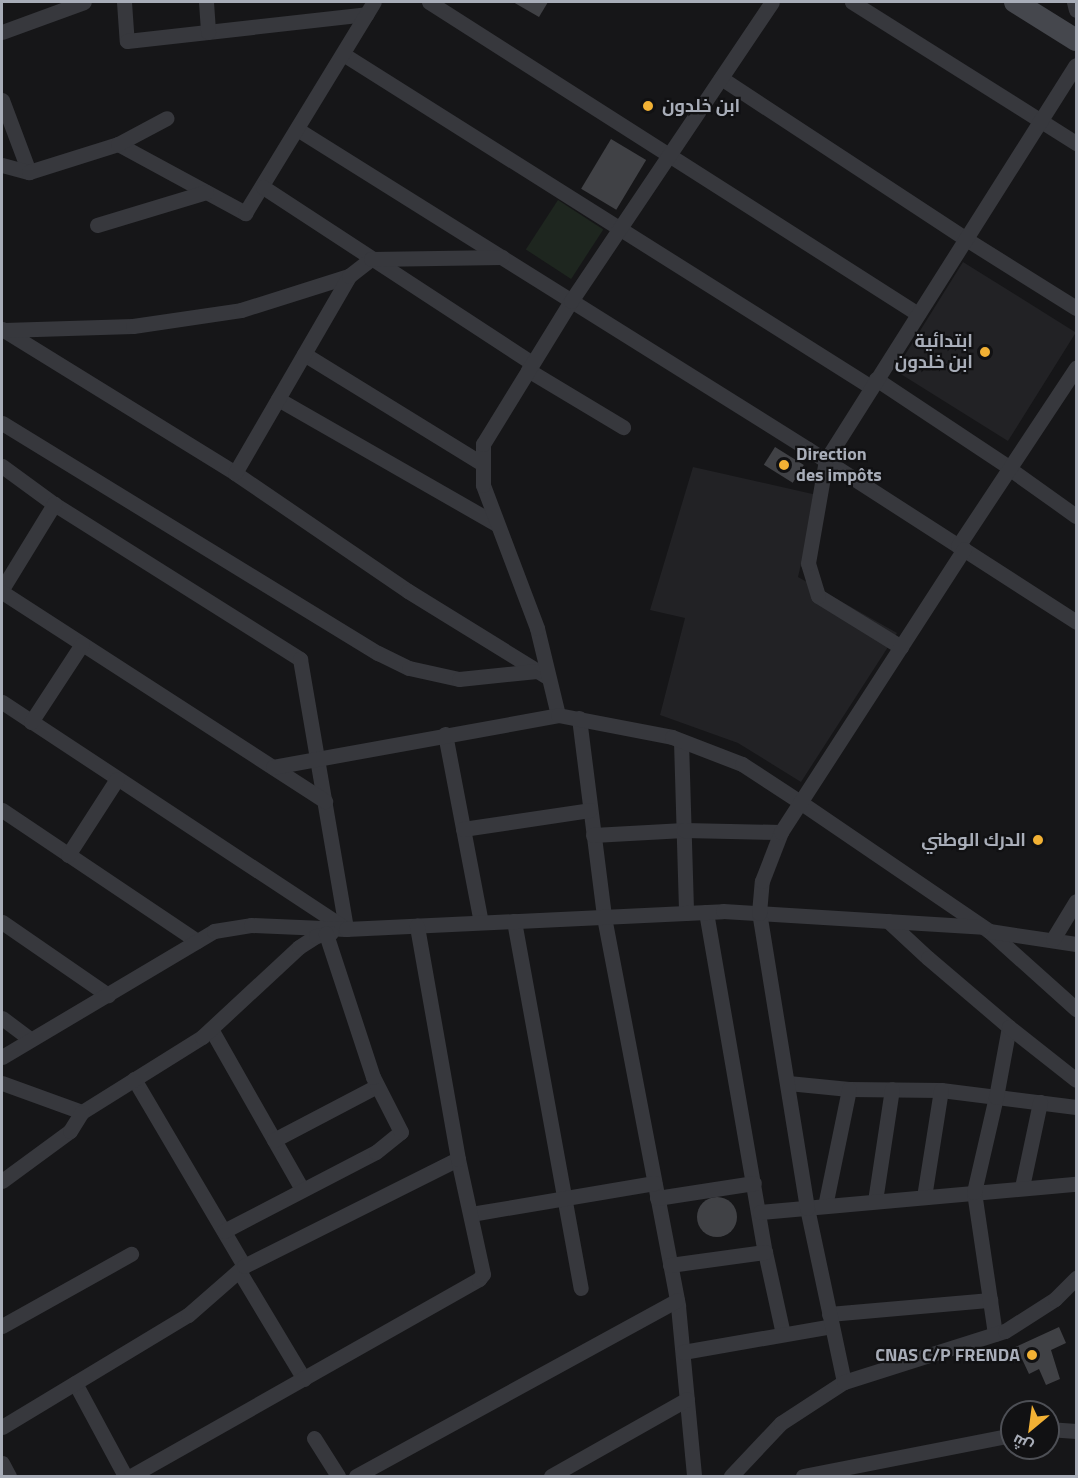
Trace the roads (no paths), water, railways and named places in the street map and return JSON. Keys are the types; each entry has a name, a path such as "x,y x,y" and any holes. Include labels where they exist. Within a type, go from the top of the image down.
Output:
{"street":[{"path":"2,32 49,8 84,2"},
{"path":"124,2 127,41 208,32 370,8"},
{"path":"206,2 208,32"},
{"path":"429,2 918,314"},
{"path":"558,715 542,674 537,628 483,485 483,444 572,301 772,2"},
{"path":"852,2 1077,143"},
{"path":"1015,2 1077,40"},
{"path":"1074,2 1077,10"},
{"path":"118,144 245,213 370,8"},
{"path":"343,54 620,229 1010,468 1077,516"},
{"path":"901,647 818,596 808,563 826,460 1077,65"},
{"path":"721,78 966,239 1077,308"},
{"path":"2,99 29,172"},
{"path":"2,165 29,172 118,144 167,118"},
{"path":"297,129 826,460 1077,622"},
{"path":"262,187 623,427"},
{"path":"97,225 206,192"},
{"path":"2,330 132,326 241,310 349,276 371,259 502,257"},
{"path":"235,473 349,276"},
{"path":"2,330 235,473 408,591 542,674"},
{"path":"304,354 483,464"},
{"path":"844,1382 807,1208 759,913 762,882 781,832 901,647 1010,468 1077,369"},
{"path":"278,399 496,524"},
{"path":"2,423 378,653 409,668 459,679 542,674"},
{"path":"2,466 54,504 300,659 346,929"},
{"path":"54,504 2,590 325,801"},
{"path":"32,722 82,644"},
{"path":"2,702 346,929"},
{"path":"273,767 558,715 681,741 742,764 800,802 986,929 1077,1009"},
{"path":"579,718 604,917 677,1300 694,1476"},
{"path":"445,734 481,922"},
{"path":"681,741 686,913"},
{"path":"68,855 117,779"},
{"path":"2,810 197,941"},
{"path":"463,830 590,810"},
{"path":"593,835 684,830 781,832"},
{"path":"1053,939 1077,901"},
{"path":"706,912 765,1252 783,1334"},
{"path":"2,1057 214,931 252,925 346,929 706,912 759,913 986,929 1077,944"},
{"path":"514,921 581,1288"},
{"path":"888,921 1009,1027 1077,1080"},
{"path":"2,922 108,995"},
{"path":"131,1476 479,1279 484,1269 458,1159 417,926"},
{"path":"2,1181 70,1131 82,1112 211,1029 298,947 326,934 346,929"},
{"path":"224,1231 376,1152 400,1132 377,1086 326,934"},
{"path":"2,1018 30,1039"},
{"path":"995,1334 974,1192 996,1098 1009,1027"},
{"path":"211,1029 302,1189"},
{"path":"134,1080 224,1231 242,1269 304,1379"},
{"path":"2,1083 82,1112"},
{"path":"788,1083 849,1089 941,1090 1077,1107"},
{"path":"273,1140 377,1086"},
{"path":"825,1206 849,1089"},
{"path":"875,1201 892,1089"},
{"path":"924,1197 941,1090"},
{"path":"1022,1187 1040,1102"},
{"path":"2,1427 188,1315 242,1269 458,1159"},
{"path":"471,1214 565,1197 754,1183"},
{"path":"759,1212 1022,1187 1077,1184"},
{"path":"670,1266 765,1252"},
{"path":"2,1326 130,1254"},
{"path":"731,1476 781,1423 844,1382 1005,1331 1055,1299 1077,1278"},
{"path":"356,1476 677,1300"},
{"path":"683,1352 783,1334 831,1320 990,1300"},
{"path":"75,1383 125,1476"},
{"path":"550,1476 687,1399"},
{"path":"1060,1430 1077,1431"},
{"path":"803,1476 1000,1437"},
{"path":"314,1438 338,1476"},
{"path":"2,1463 9,1476"}],"place":[{"name":"ابن خلدون","path":"648,106"},
{"name":"ابتدائية ابن خلدون","path":"985,352"},
{"name":"Direction des impôts","path":"784,465"},
{"name":"الدرك الوطني","path":"1038,840"},
{"name":"CNAS C/P FRENDA","path":"1032,1355"}]}
